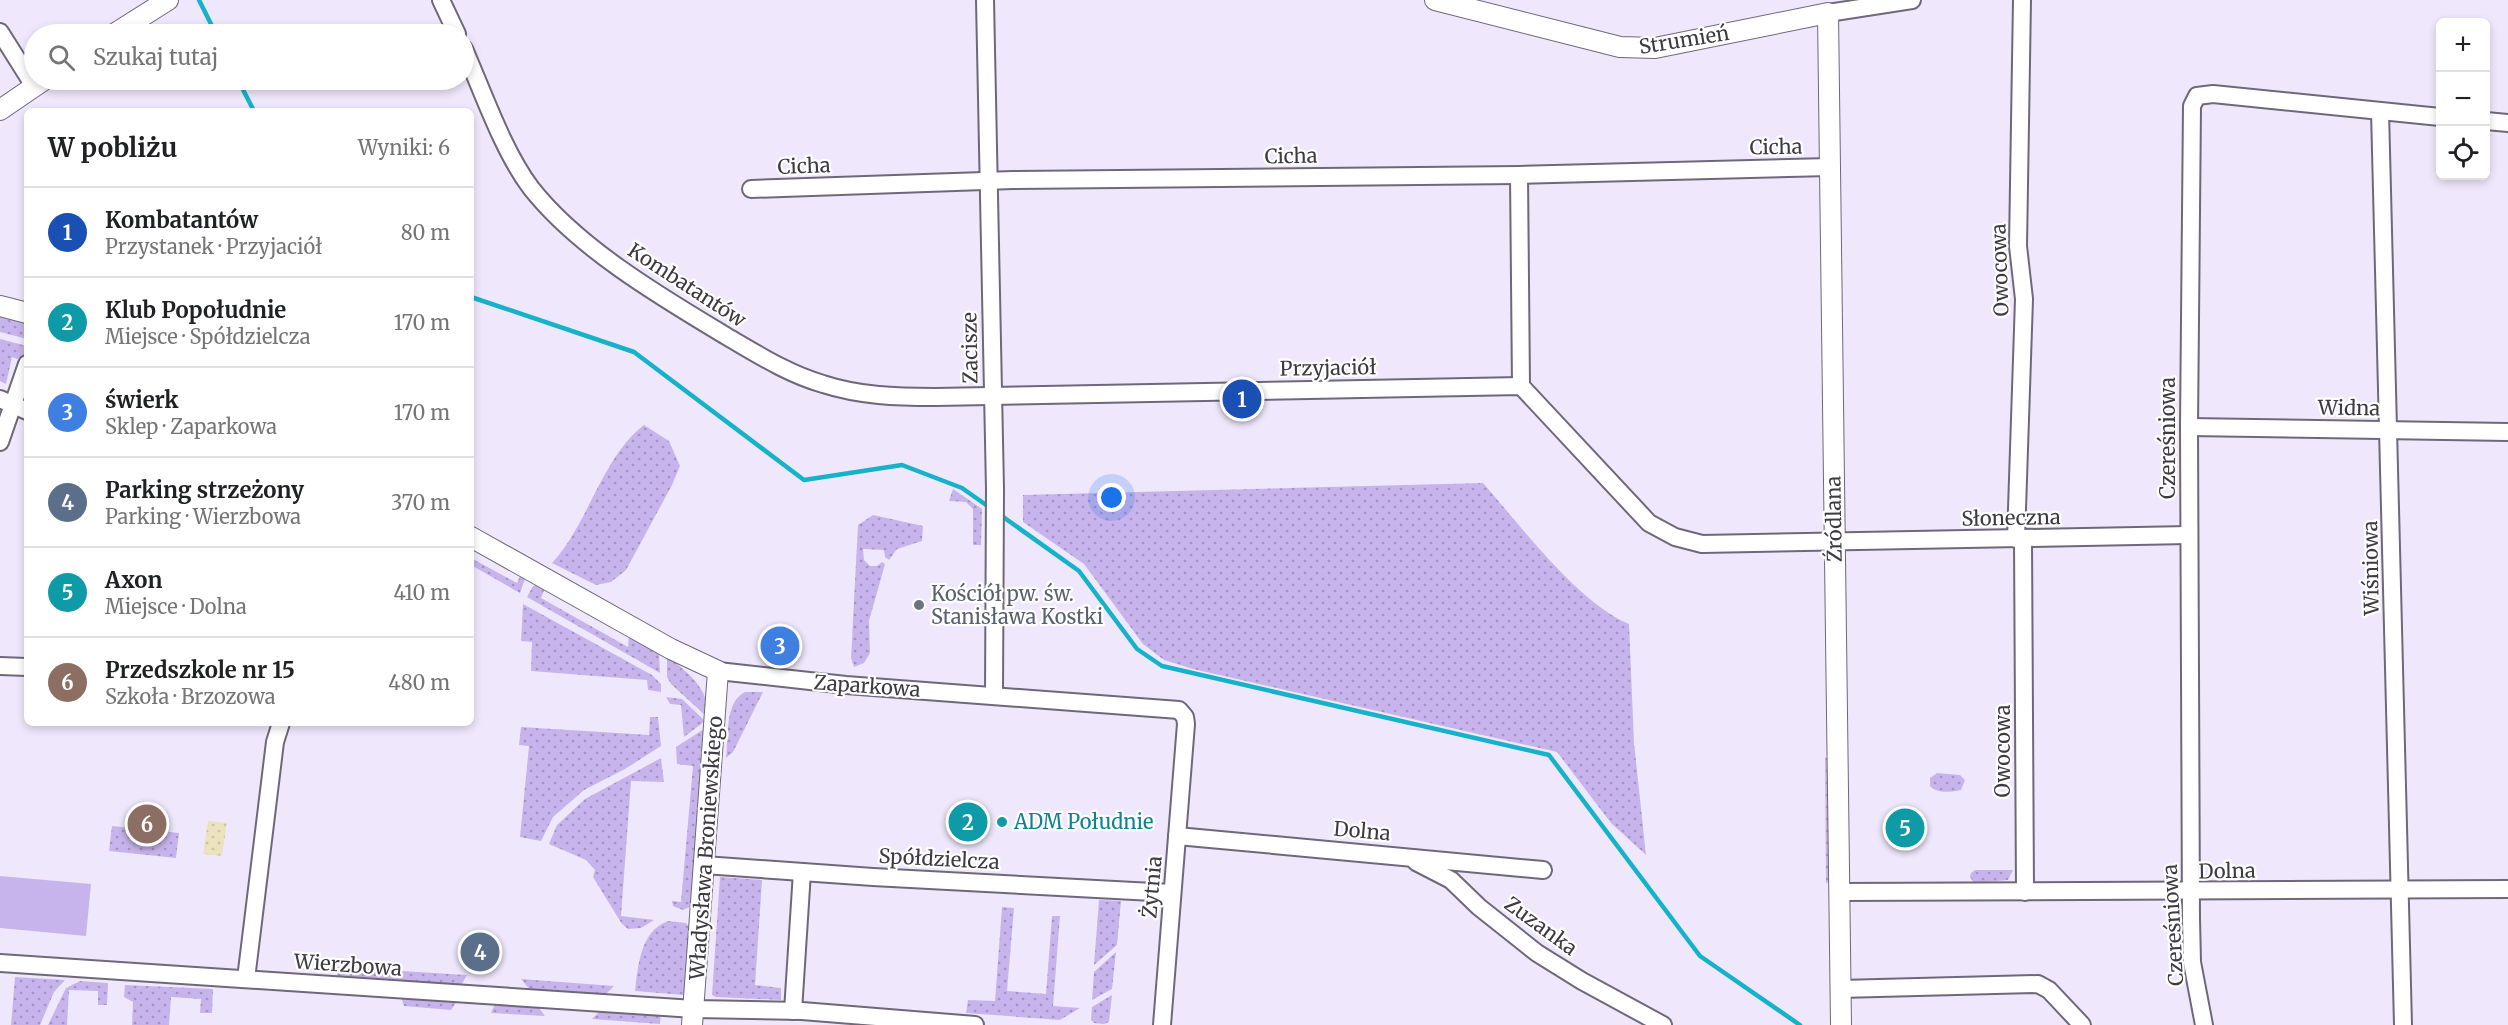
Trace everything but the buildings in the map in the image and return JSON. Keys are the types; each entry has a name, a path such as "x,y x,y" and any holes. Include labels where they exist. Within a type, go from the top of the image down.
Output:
{"street":[{"path":"130,24 168,0"},
{"path":"441,0 452,24"},
{"name":"Zacisze","path":"985,0 995,489 994,695"},
{"name":"Strumień","path":"1436,0 1620,47 1636,49 1655,48 1828,13"},
{"path":"1828,13 1912,0"},
{"name":"Owocowa","path":"2022,0 2018,246 2024,299 2019,539 2025,892"},
{"name":"Źródlana","path":"1828,13 1841,1025"},
{"path":"0,32 24,63"},
{"name":"Kombatantów","path":"474,72 506,144 531,187 563,223 630,275 695,317 773,364 822,384 891,397 992,397"},
{"path":"0,110 29,90"},
{"name":"Czereśniowa","path":"2204,1025 2192,962 2190,892 2189,427 2192,106 2198,96 2222,94 2436,117"},
{"name":"Wiśniowa","path":"2380,111 2403,1025"},
{"path":"2490,121 2508,123"},
{"name":"Cicha","path":"751,189 988,181 1519,175 1830,167"},
{"path":"1519,175 1521,386 1649,523 1675,537 1702,544 1834,543"},
{"path":"0,306 24,312"},
{"path":"0,442 24,373"},
{"name":"Przyjaciół","path":"992,397 1521,386"},
{"name":"Widna","path":"2189,427 2508,432"},
{"name":"Słoneczna","path":"1834,543 2189,536"},
{"name":"Zaparkowa","path":"474,539 671,649 718,671 846,685 1170,707 1179,710 1185,717"},
{"path":"0,666 24,667"},
{"name":"Władysława Broniewskiego","path":"693,1017 718,671"},
{"name":"Żytnia","path":"1162,1025 1185,717"},
{"path":"246,979 275,742 280,726"},
{"name":"Dolna","path":"1177,836 1543,870"},
{"name":"Zuzanka","path":"1398,856 1427,866 1451,880 1479,907 1537,953 1582,981 1663,1025"},
{"name":"Spółdzielcza","path":"704,865 1172,893"},
{"path":"793,1011 802,872"},
{"name":"Dolna","path":"1839,892 2508,889"},
{"name":"Wierzbowa","path":"0,963 246,979 693,1017 793,1011 864,1020 975,1025"},
{"path":"1840,989 2038,984 2049,990 2082,1025"}],"shaded area":[{"path":"0,315 24,322 24,338 0,332"},
{"path":"0,339 24,345 22,361 12,357 6,384 0,381"},
{"path":"644,425 669,441 680,466 626,570 611,582 596,585 552,563 576,529 617,454"},
{"path":"1483,483 1532,541 1570,581 1610,614 1629,624 1634,743 1646,855 1611,823 1557,752 1193,669 1164,660 1143,644 1084,564 1023,522 1023,495"},
{"path":"953,489 982,509 981,545 973,545 973,509 966,502 949,501"},
{"path":"873,515 923,526 922,541 897,549 889,560 885,557 884,550 863,549 864,560 870,566 877,566 882,562 885,564 869,621 870,653 864,663 854,667 851,658 858,525"},
{"path":"474,560 517,583 521,574 525,579 520,593 474,567"},
{"path":"538,584 545,588 541,598 628,647 629,635 659,653 660,673 527,597 533,586"},
{"path":"523,604 652,675 661,684 661,692 648,690 647,680 531,671 532,642 521,641"},
{"path":"667,657 696,682 705,698 706,716 671,684 667,677"},
{"path":"745,692 763,692 733,752 726,758 731,712 738,697"},
{"path":"666,697 682,699 705,721 684,737 681,705 670,704"},
{"path":"650,717 658,717 661,746 625,769 584,790 553,817 541,841 520,837 529,746 519,745 521,727 649,735"},
{"path":"707,727 692,906 683,910 673,906 672,901 681,902 693,766 677,764 676,747"},
{"path":"1825,757 1828,759 1830,880 1826,884"},
{"path":"661,758 664,782 631,781 621,916 654,920 641,928 628,929 622,924 593,877 595,870 586,860 549,844 557,825 585,799"},
{"path":"1937,773 1960,775 1965,780 1961,790 1944,792 1933,789 1930,786 1930,778"},
{"path":"112,826 179,833 176,858 109,851"},
{"path":"1975,870 2013,870 2008,880 1974,883 1970,877"},
{"path":"0,876 91,884 86,936 0,928"},
{"path":"720,877 762,880 755,985 781,988 781,1000 712,995"},
{"path":"1099,900 1121,901 1117,945 1094,965"},
{"path":"1002,907 1014,908 1007,991 1046,994 1052,916 1060,916 1053,1006 1080,1008 1060,1020 966,1013 968,1000 995,1001"},
{"path":"668,921 686,923 690,929 684,995 635,991 639,961 646,941 651,933"},
{"path":"1116,952 1112,989 1092,1000 1094,972"},
{"path":"336,967 467,975 460,987 338,978"},
{"path":"15,977 65,980 54,992 40,1025 11,1025"},
{"path":"521,979 614,986 604,996 531,991"},
{"path":"80,981 108,983 107,1005 98,1005 98,991 69,990 67,1025 48,1025 66,988"},
{"path":"125,985 213,989 212,1013 200,1013 201,999 171,997 169,1025 132,1025 133,1002 124,997"},
{"path":"1112,995 1109,1022 1094,1023 1091,1020 1092,1007"},
{"path":"401,997 457,1001 451,1010 404,1006"},
{"path":"495,1004 536,1004 545,1016 491,1013"},
{"path":"602,1009 661,1013 660,1024 592,1019"}],"sand":[{"path":"208,821 227,823 222,856 203,854"}],"waterway":[{"path":"199,0 211,24"},
{"path":"243,90 252,108"},
{"path":"474,298 634,352 804,480 902,465 962,488 989,507"},
{"path":"999,514 1079,571 1137,649 1162,666 1549,755 1700,956 1800,1025"}],"place":[{"name":"Kombatantów","path":"1242,399"},
{"name":"Kościół pw. św. Stanisława Kostki","path":"919,605"},
{"name":"świerk","path":"780,646"},
{"name":"Klub Popołudnie","path":"968,822"},
{"name":"ADM Południe","path":"1002,822"},
{"name":"Przedszkole nr 15","path":"147,824"},
{"name":"Axon","path":"1905,828"},
{"name":"Parking strzeżony","path":"480,952"}]}
